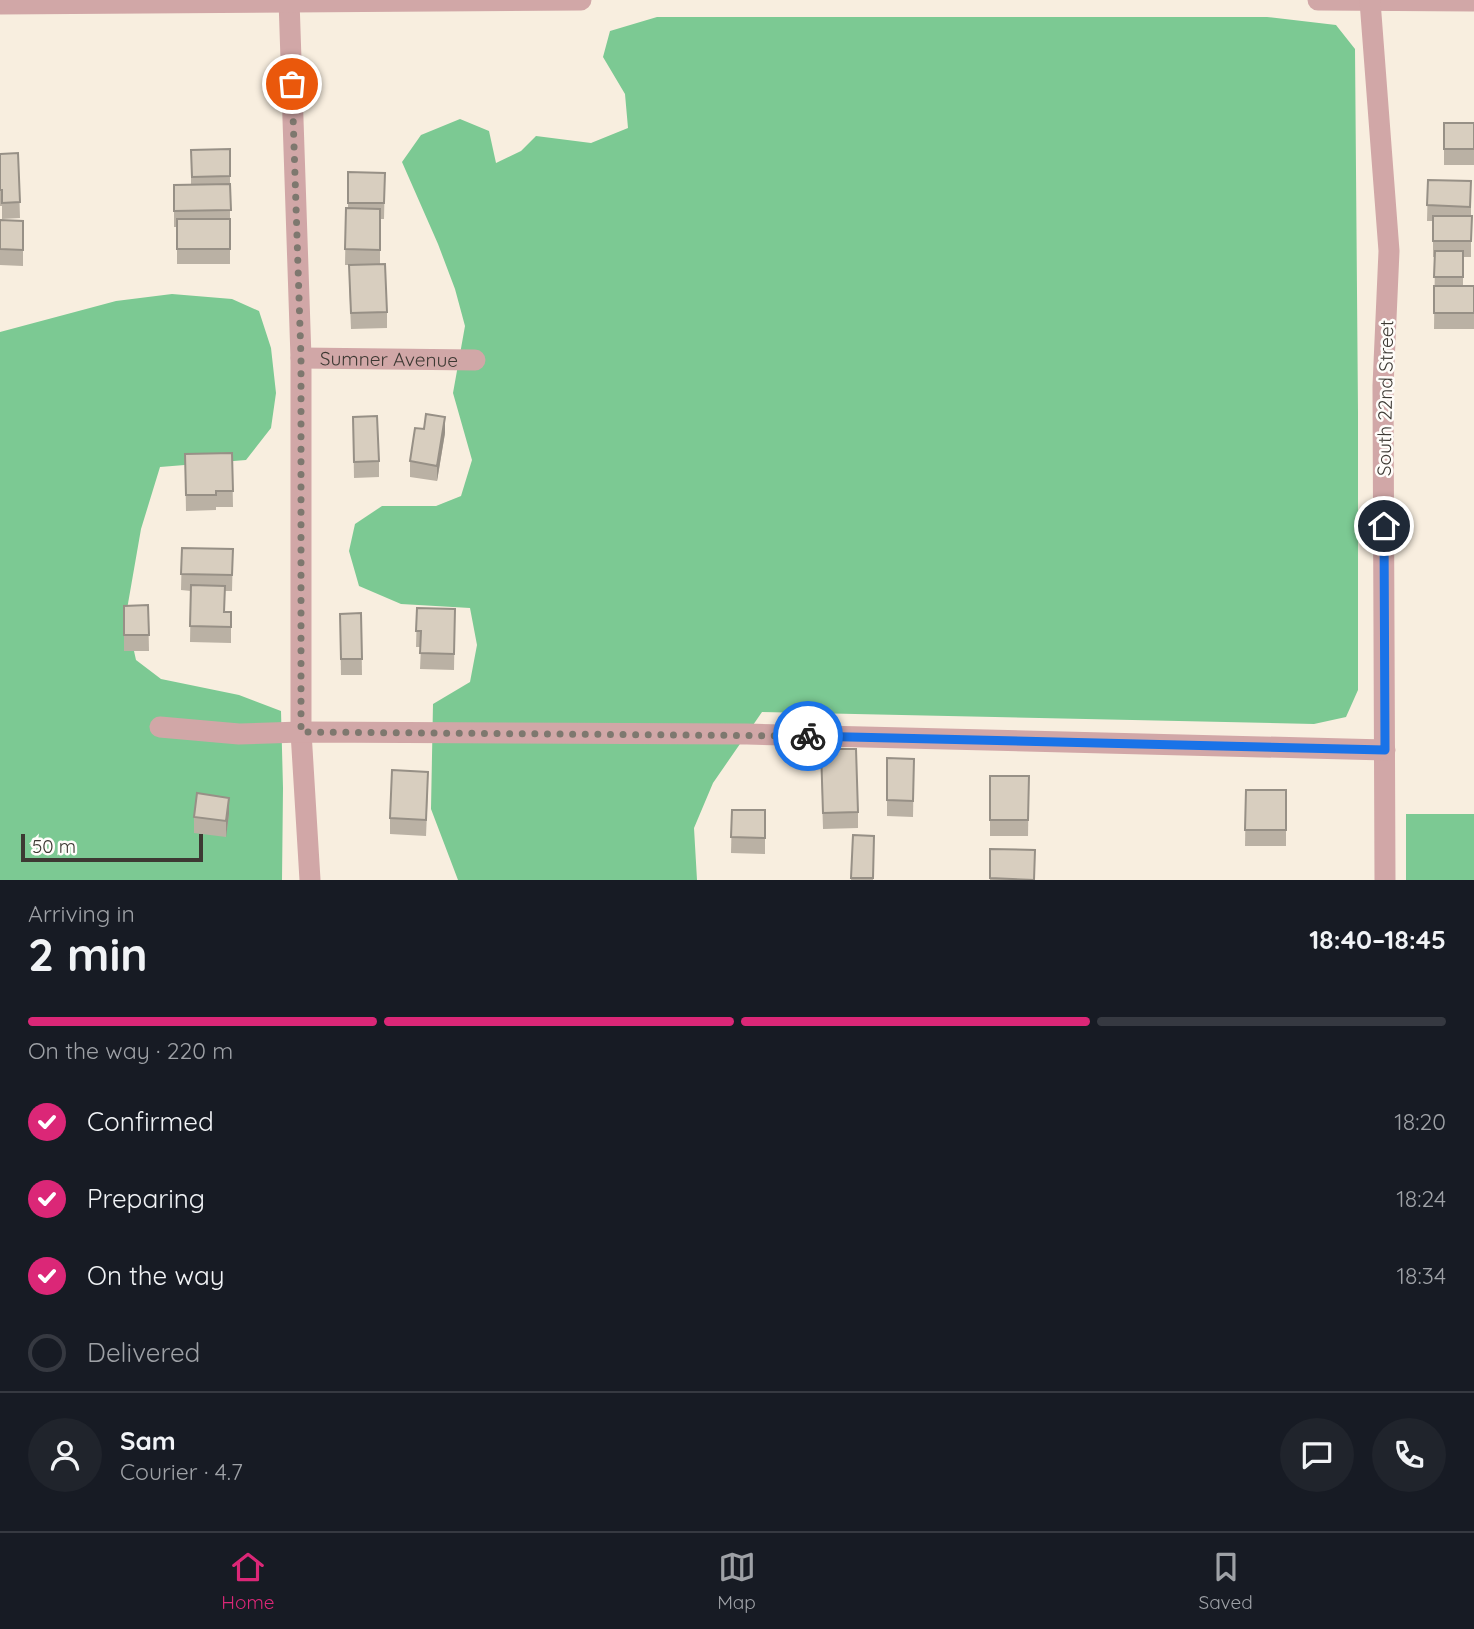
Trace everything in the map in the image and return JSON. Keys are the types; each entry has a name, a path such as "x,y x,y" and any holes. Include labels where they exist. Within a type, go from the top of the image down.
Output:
{"street":[{"path":"0,4 581,0"},
{"path":"1318,0 1474,1"},
{"path":"289,1 301,358 301,732 310,880"},
{"name":"South 22nd Street","path":"1370,1 1389,251 1383,386 1385,880"},
{"name":"Sumner Avenue","path":"301,358 475,360"},
{"path":"160,727 239,734 747,734 1385,750"}],"green space":[{"path":"657,17 1267,17 1336,25 1355,49 1358,690 1346,717 1314,724 762,712 713,783 694,828 697,880 458,880 431,809 433,704 470,682 477,645 470,608 401,604 359,586 349,551 355,524 382,506 436,506 461,496 472,460 453,393 465,326 438,244 402,162 421,135 460,119 489,131 496,163 521,151 536,136 591,143 628,128 625,94 603,57 610,31"},
{"path":"172,294 232,299 259,311 271,348 276,393 271,428 246,460 160,467 141,529 126,615 136,660 161,679 239,695 281,711 282,880 0,880 0,332 116,301"},
{"path":"1406,814 1474,814 1474,880 1406,880"}],"building":[{"path":"1444,123 1474,123 1474,149 1444,149"},
{"path":"230,149 230,176 192,177 191,150"},
{"path":"18,153 20,202 2,203 0,154"},
{"path":"348,172 385,173 384,203 348,203"},
{"path":"1428,180 1471,181 1470,207 1427,205"},
{"path":"230,184 231,210 174,211 174,185"},
{"path":"346,208 380,209 380,250 345,249"},
{"path":"1433,216 1472,216 1471,241 1433,241"},
{"path":"177,219 230,219 230,249 177,249"},
{"path":"0,220 23,221 23,250 0,249"},
{"path":"1435,251 1463,251 1463,277 1434,277"},
{"path":"385,264 387,312 351,313 349,265"},
{"path":"1434,286 1474,286 1474,313 1434,313"},
{"path":"426,414 445,417 437,466 410,461 415,428 424,429"},
{"path":"377,416 379,461 354,462 353,417"},
{"path":"232,453 233,491 216,491 216,495 186,495 185,454"},
{"path":"182,548 233,549 232,575 181,574"},
{"path":"191,585 225,586 224,612 231,612 231,627 190,626"},
{"path":"148,605 149,635 124,635 124,606"},
{"path":"417,608 455,609 454,654 420,653 421,631 416,631"},
{"path":"361,613 362,659 341,659 340,614"},
{"path":"821,749 856,749 858,812 823,813"},
{"path":"887,758 914,759 913,801 887,800"},
{"path":"392,770 428,772 426,820 390,818"},
{"path":"990,776 1029,776 1028,820 990,820"},
{"path":"1246,790 1286,790 1286,830 1245,830"},
{"path":"197,793 229,798 226,821 194,817"},
{"path":"732,810 765,810 765,838 731,837"},
{"path":"853,835 874,836 873,878 851,878"},
{"path":"990,849 1035,850 1034,880 990,878"}],"way so far":[{"path":"292,84 301,358 301,732 808,736"}],"route":[{"path":"808,736 1385,750 1384,526"}]}
